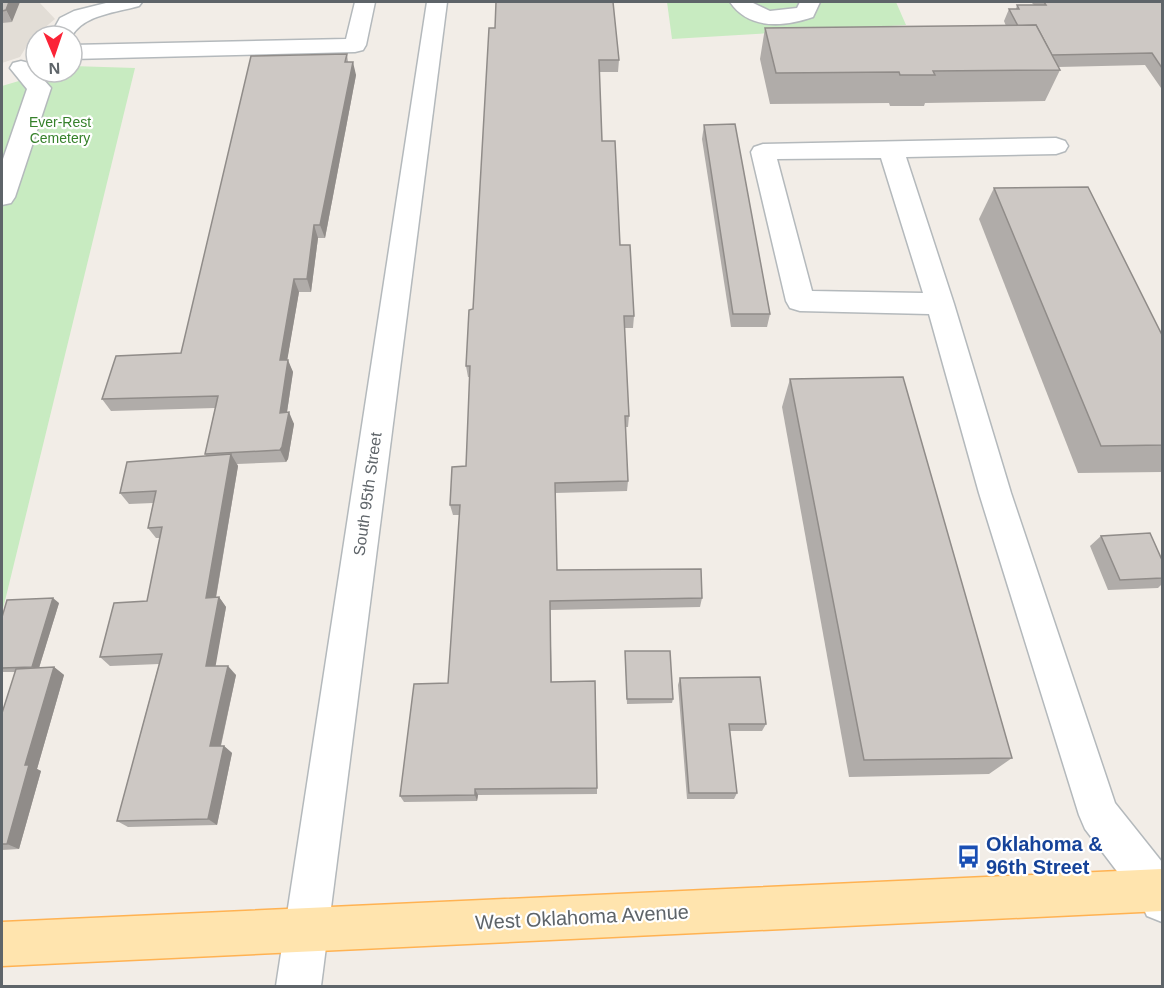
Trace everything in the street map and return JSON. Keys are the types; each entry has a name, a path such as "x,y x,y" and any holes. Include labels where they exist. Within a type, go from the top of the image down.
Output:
{"main road":[{"name":"West Oklahoma Avenue","path":"2,944 1161,893"}],"street":[{"path":"67,24 82,16 132,2"},
{"path":"84,52 355,45 365,2"},
{"name":"South 95th Street","path":"298,987 437,2"},
{"path":"740,2 747,10 763,17 789,18 805,12 810,2"},
{"path":"2,197 39,88 19,67"},
{"path":"940,304 800,301 763,152 1056,146"},
{"path":"891,150 940,304 995,493 1099,816 1161,893"}],"shaded area":[{"path":"2,2 39,2 55,19 49,24 24,24 24,50 20,57 2,63"}],"green space":[{"path":"667,2 896,2 906,25 672,39"},
{"name":"Ever-Rest Cemetery","path":"84,66 135,68 2,613 2,86 24,79 24,84 84,84"}],"building":[{"path":"2,2 9,2 6,10 2,11"},
{"path":"496,2 613,2 619,60 599,60 602,141 615,141 620,245 630,245 634,316 624,316 629,416 625,416 628,481 555,483 557,570 701,569 702,598 550,601 551,682 595,681 597,788 475,789 475,795 400,796 414,684 448,683 460,505 450,505 452,467 466,466 470,366 466,366 469,310 473,309 489,28 495,28"},
{"path":"1044,2 1162,2 1162,68 1152,53 1052,55 1036,25 1018,26 1009,9 1019,9 1017,5 1046,5"},
{"path":"1036,25 1060,70 933,71 935,75 900,75 899,72 776,73 765,28"},
{"path":"347,54 345,62 353,62 320,225 314,225 307,279 294,279 280,360 288,360 280,413 289,412 282,447 280,450 205,454 218,396 102,399 116,356 181,353 251,56"},
{"path":"735,124 770,314 733,314 704,125"},
{"path":"1088,187 1162,335 1162,445 1101,446 994,188"},
{"path":"903,377 1012,758 864,760 790,379"},
{"path":"231,454 206,598 219,597 206,666 228,666 210,746 224,746 208,819 117,821 162,654 100,657 114,603 147,601 162,527 148,528 156,491 120,493 127,462"},
{"path":"1150,533 1162,560 1162,578 1120,580 1101,536"},
{"path":"53,598 32,667 2,668 2,617 7,600"},
{"path":"625,651 670,651 673,699 627,699"},
{"path":"54,667 25,765 29,765 7,844 2,844 2,713 16,669"},
{"path":"760,677 766,724 729,724 737,793 689,793 680,678"}],"place":[{"name":"Oklahoma & 96th Street","path":"968,856"}]}
